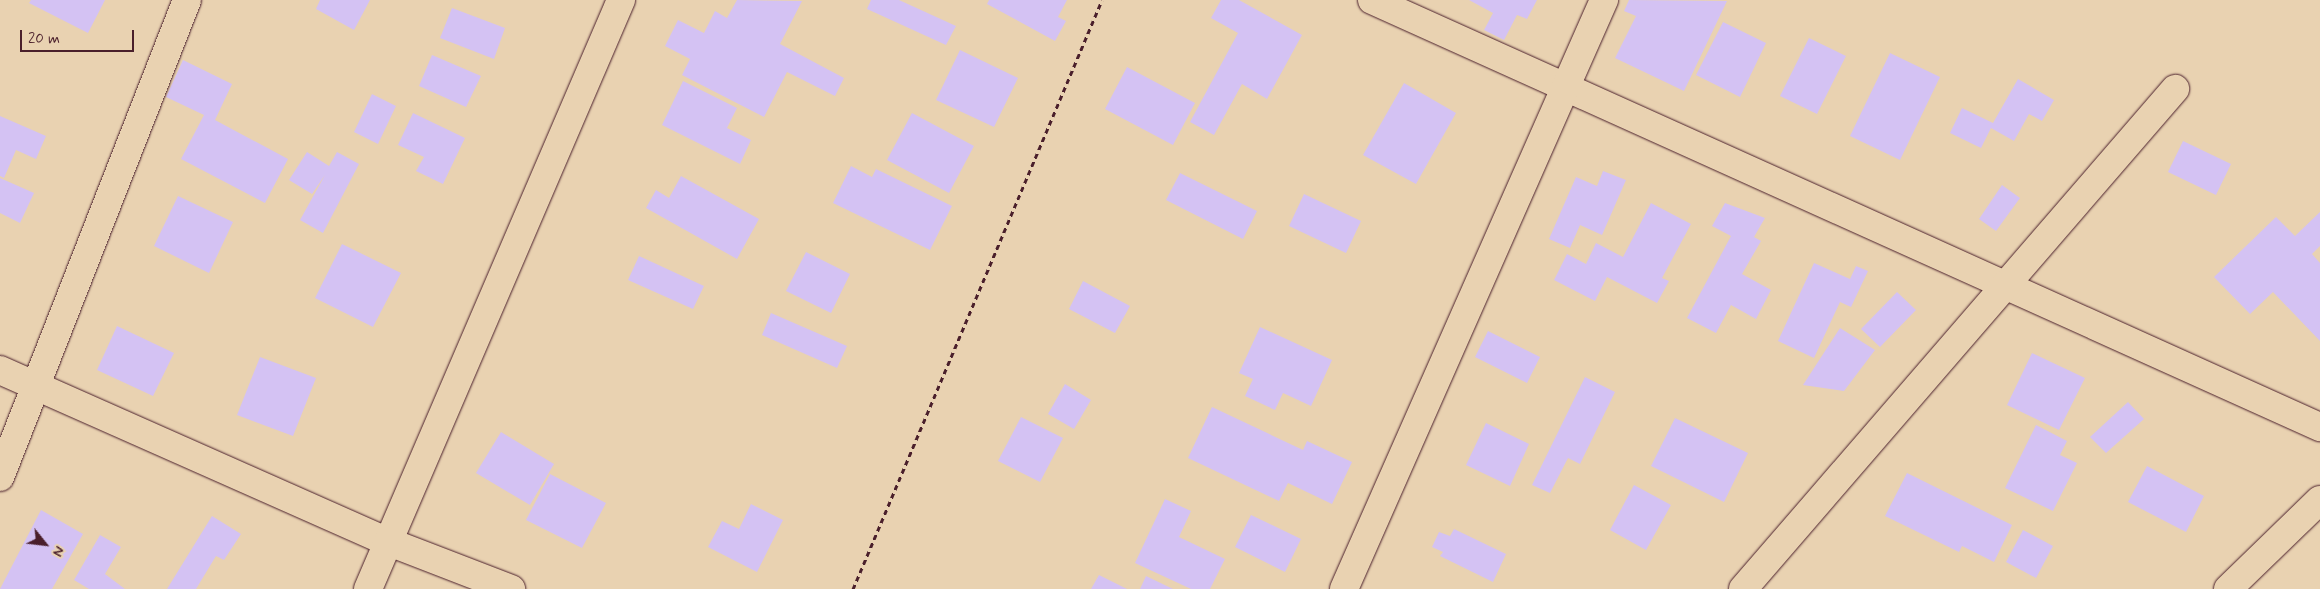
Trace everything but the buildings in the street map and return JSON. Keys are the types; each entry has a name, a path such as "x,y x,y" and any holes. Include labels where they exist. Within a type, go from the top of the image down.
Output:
{"street":[{"path":"0,477 188,0"},
{"path":"368,589 621,0"},
{"path":"1372,0 2320,427"},
{"path":"1344,589 1564,86 1604,0"},
{"path":"1743,589 2175,89"},
{"path":"0,370 389,542 511,589"},
{"path":"2228,589 2320,500"}],"path":[{"path":"853,589 1102,0"}]}
